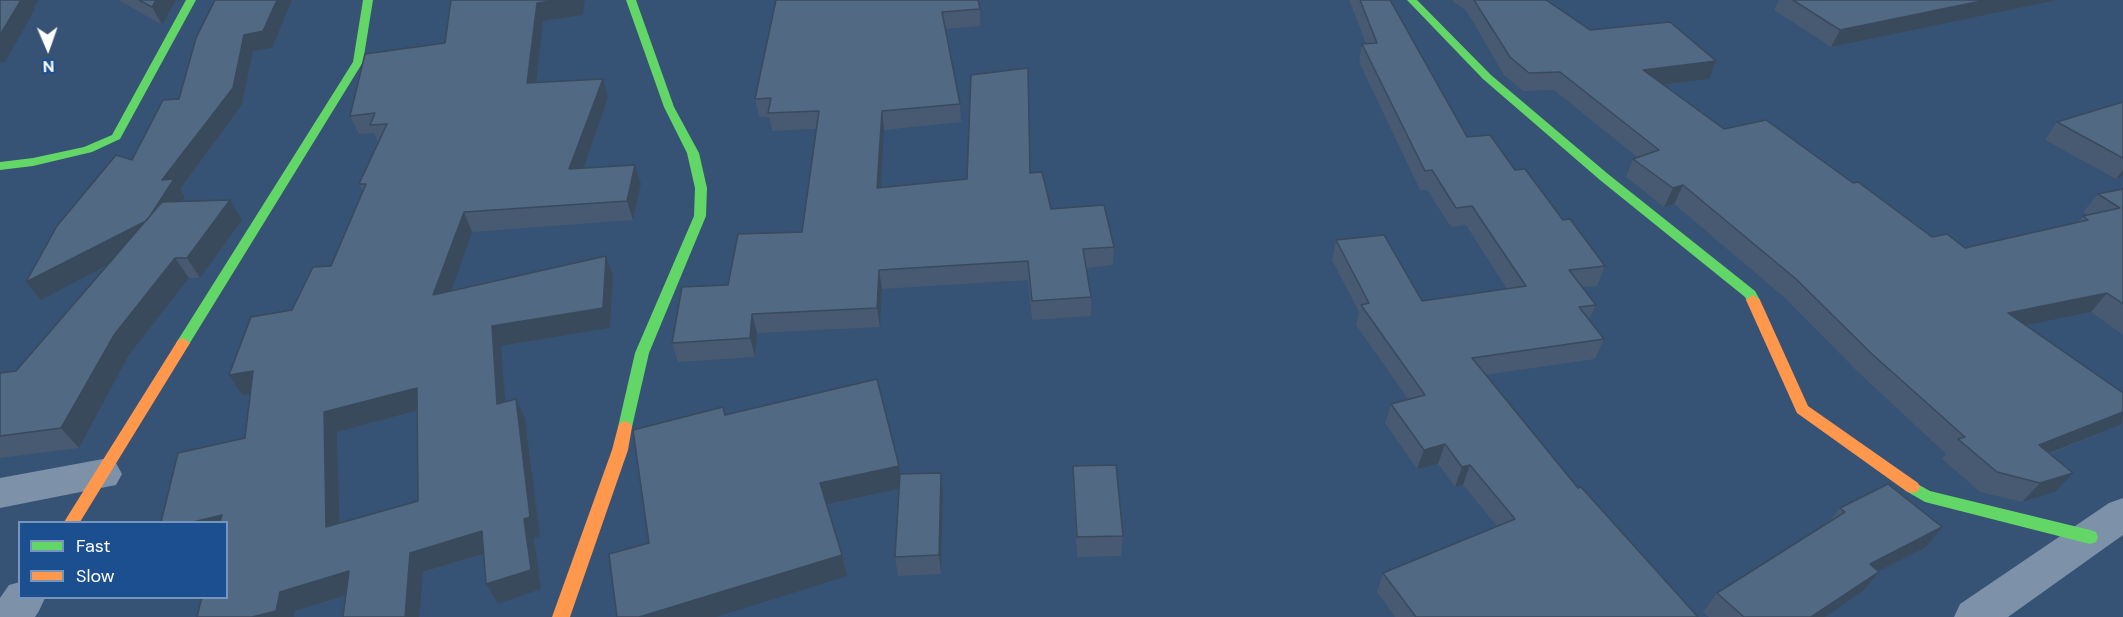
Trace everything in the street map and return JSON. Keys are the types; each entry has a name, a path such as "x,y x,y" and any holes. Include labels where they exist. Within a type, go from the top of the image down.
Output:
{"street":[{"path":"0,166 33,162 88,150 116,138 191,0"},
{"path":"73,521 358,62 368,0"},
{"path":"561,617 620,450 642,353 700,216 701,188 693,153 669,107 631,0"},
{"path":"1413,0 1487,77 1604,177 1750,294 1802,409 1925,496 2090,537"},
{"path":"0,493 103,474"},
{"path":"1976,617 2123,514"},
{"path":"11,617 23,599"}],"building":[{"path":"0,0 21,0 0,35"},
{"path":"139,0 156,0 152,7"},
{"path":"215,0 277,0 263,31 244,35 233,88 162,180 174,179 150,216 146,221 26,282 57,226 116,155 132,160 163,100 179,99 196,38"},
{"path":"451,0 558,0 537,3 527,83 603,79 569,169 635,165 627,201 464,212 433,295 606,256 603,308 492,326 497,404 516,399 530,517 524,519 531,570 486,584 482,531 410,553 405,617 343,617 349,571 280,592 276,611 252,617 197,617 202,599 228,599 228,521 220,521 222,515 197,521 161,521 178,453 245,438 253,371 229,375 251,317 292,310 313,267 331,266 366,184 359,184 387,124 370,125 375,113 350,116 365,54 445,43","holes":["417,388 418,501 326,527 324,412"]},
{"path":"776,0 978,0 980,9 942,12 960,104 882,111 877,188 967,179 971,75 1028,68 1030,173 1042,172 1051,209 1104,205 1114,247 1083,249 1091,297 1032,301 1028,261 879,270 877,308 752,314 750,338 672,343 682,287 728,285 738,234 802,232 819,111 768,113 771,98 755,99"},
{"path":"1360,0 1390,0 1467,137 1490,135 1515,170 1525,169 1563,220 1570,219 1605,266 1569,270 1596,305 1579,307 1604,339 1472,358 1578,488 1581,487 1698,617 1416,617 1383,573 1515,519 1470,465 1462,467 1445,444 1424,450 1391,404 1425,395 1361,305 1369,303 1336,240 1384,235 1422,301 1526,286 1472,206 1456,208 1432,170 1425,171 1362,44 1377,43"},
{"path":"1474,0 1546,0 1590,30 1670,22 1716,61 1643,70 1724,129 1766,120 1853,183 1858,182 1932,237 1947,234 1965,248 2088,220 2083,216 2120,208 2098,194 2123,189 2123,304 2107,293 2008,313 2123,393 2123,412 2039,445 2073,473 2040,483 1997,472 1958,439 1965,437 1872,354 1796,279 1683,185 1673,188 1633,159 1659,150 1560,72 1529,73 1510,57"},
{"path":"1793,0 1986,0 1840,30"},
{"path":"2123,102 2123,158 2057,122"},
{"path":"230,200 187,258 175,258 114,335 61,428 0,436 0,373 16,371 162,202"},
{"path":"877,379 899,466 820,483 842,555 639,617 617,617 609,554 649,543 633,430 723,407 725,415"},
{"path":"1116,465 1123,536 1077,537 1073,466"},
{"path":"941,473 939,555 895,557 900,474"},
{"path":"1888,484 1942,527 1870,564 1879,572 1811,617 1744,617 1717,593 1845,512 1840,508"}],"traffic: fast":[{"path":"0,166 33,162 88,150 116,137 191,0"},
{"path":"183,343 358,62 368,0"},
{"path":"625,427 642,353 700,216 701,188 693,153 669,107 631,0"},
{"path":"1412,0 1487,77 1604,177 1750,294 1753,300"},
{"path":"1912,487 1925,496 2090,537"}],"traffic: slow":[{"path":"1753,300 1802,409 1912,487"},
{"path":"73,521 183,343"},
{"path":"561,617 620,450 625,427"}]}
